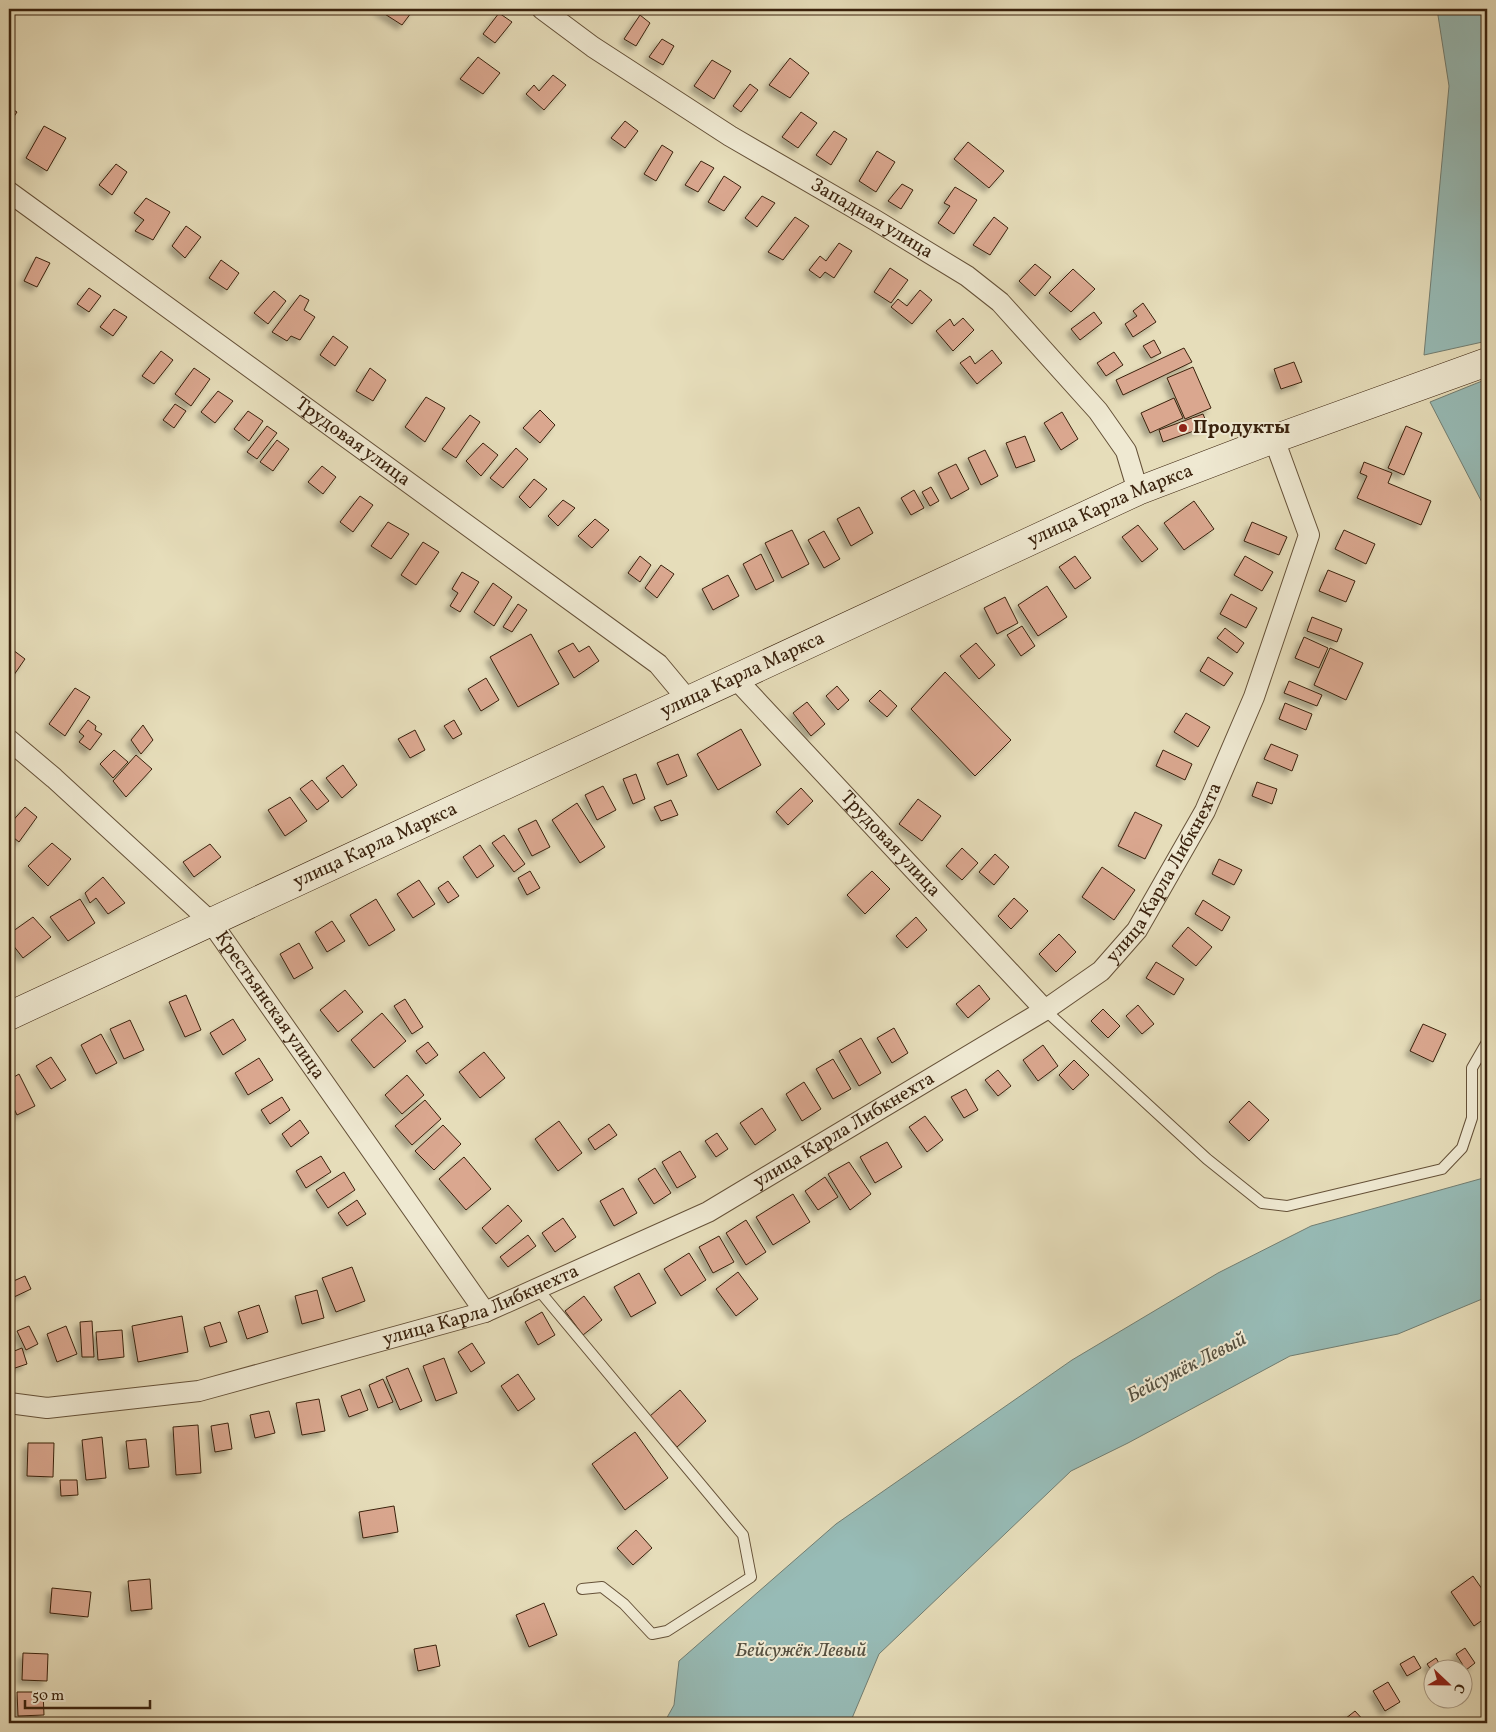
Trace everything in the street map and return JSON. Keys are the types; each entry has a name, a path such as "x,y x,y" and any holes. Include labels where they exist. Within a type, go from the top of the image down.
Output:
{"main road":[{"name":"улица Карла Маркса","path":"9,1016 1138,491 1274,439 1487,362"}],"street":[{"name":"Западная улица","path":"542,9 593,47 730,136 967,276 1000,302 1098,411 1126,451 1138,491"},
{"name":"Трудовая улица","path":"9,192 658,664 688,700"},
{"name":"улица Карла Либкнехта","path":"9,1403 47,1408 199,1391 485,1312 708,1212 1045,1010 1101,971 1137,930 1205,811 1254,697 1309,535 1274,439"},
{"name":"Трудовая улица","path":"736,679 1045,1010"},
{"name":"Крестьянская улица","path":"9,740 54,778 211,922 485,1312"}],"lane":[{"path":"1045,1010 1207,1159 1262,1203 1287,1206 1442,1169 1462,1148 1472,1118 1472,1068 1487,1042"},
{"path":"537,1288 743,1535 751,1577 668,1631 652,1634 624,1604 602,1586 582,1589"}],"water":[{"path":"1437,9 1487,9 1487,341 1424,355 1449,86"},
{"path":"1487,379 1487,512 1430,402"},
{"name":"Бейсужёк Левый","path":"1487,1177 1487,1297 1398,1334 1290,1356 1128,1443 1071,1471 879,1654 850,1723 664,1723 674,1705 679,1661 836,1524 1072,1360 1218,1273 1311,1226"}],"building":[{"path":"377,9 414,9 402,25"},
{"path":"499,13 512,22 495,43 483,34"},
{"path":"640,15 650,23 636,46 624,39"},
{"path":"662,39 674,46 663,65 649,57"},
{"path":"478,57 500,73 483,94 460,79"},
{"path":"790,58 809,73 790,98 769,85"},
{"path":"712,60 731,71 714,99 694,86"},
{"path":"553,75 566,85 544,110 526,94 534,85 539,91"},
{"path":"750,84 758,90 741,112 733,106"},
{"path":"9,107 17,112 9,124"},
{"path":"801,112 817,123 798,148 782,137"},
{"path":"625,121 638,131 625,148 611,138"},
{"path":"44,126 66,138 47,171 26,158"},
{"path":"834,131 847,139 831,165 816,155"},
{"path":"968,142 1004,171 989,188 954,159"},
{"path":"662,145 673,152 656,181 644,174"},
{"path":"877,151 895,162 876,192 859,181"},
{"path":"701,161 714,168 698,192 685,185"},
{"path":"116,164 127,172 112,195 99,185"},
{"path":"724,176 741,187 724,211 708,202"},
{"path":"902,184 913,190 901,209 888,201"},
{"path":"955,187 977,200 954,234 938,223 950,206 944,203"},
{"path":"762,196 775,203 757,227 745,218"},
{"path":"146,198 170,212 153,240 135,231 144,220 134,213"},
{"path":"795,217 809,226 783,260 768,252"},
{"path":"994,217 1008,228 990,255 973,245"},
{"path":"186,226 201,237 185,258 172,246"},
{"path":"839,243 852,251 834,278 825,272 820,278 809,270 820,256 826,261"},
{"path":"36,257 50,263 37,287 24,281"},
{"path":"221,260 239,273 227,290 209,278"},
{"path":"1035,264 1051,277 1035,296 1019,281"},
{"path":"890,268 908,280 891,303 874,292"},
{"path":"1073,269 1095,289 1071,312 1049,293"},
{"path":"89,288 101,296 89,312 77,304"},
{"path":"920,290 932,300 912,324 891,307 898,299 907,306"},
{"path":"274,291 286,301 268,324 254,313"},
{"path":"300,295 309,300 304,310 315,317 300,340 291,336 287,341 272,332"},
{"path":"1143,303 1156,322 1133,337 1125,324 1137,316 1133,311"},
{"path":"114,309 127,317 113,336 100,327"},
{"path":"1094,312 1102,323 1080,340 1071,329"},
{"path":"963,318 974,330 953,351 936,331 950,319 954,326"},
{"path":"333,336 348,347 335,366 320,355"},
{"path":"1154,340 1161,353 1151,358 1143,346"},
{"path":"1184,348 1192,362 1123,395 1116,380"},
{"path":"992,350 1002,363 977,384 960,363 970,356 975,364"},
{"path":"161,351 173,360 154,384 142,376"},
{"path":"1114,352 1123,365 1106,376 1097,363"},
{"path":"1294,362 1302,382 1281,389 1274,369"},
{"path":"1193,367 1211,408 1185,419 1167,378"},
{"path":"194,368 210,379 191,406 175,394"},
{"path":"370,368 386,380 373,401 356,391"},
{"path":"218,391 233,401 215,423 201,412"},
{"path":"426,397 445,408 425,442 405,427"},
{"path":"1174,398 1183,418 1150,433 1141,413"},
{"path":"175,404 186,411 174,428 163,420"},
{"path":"540,410 555,425 540,443 523,428"},
{"path":"248,411 263,421 249,441 234,429"},
{"path":"1062,412 1078,439 1061,450 1044,423"},
{"name":"Продукты","path":"1203,414 1208,426 1163,442 1159,430"},
{"path":"470,415 480,422 456,458 442,449"},
{"path":"267,426 277,433 257,459 247,452"},
{"path":"1406,426 1422,433 1404,475 1388,468"},
{"path":"1025,436 1035,461 1016,468 1006,443"},
{"path":"277,440 289,449 273,471 260,462"},
{"path":"483,443 498,455 481,476 466,461"},
{"path":"516,448 528,459 503,488 490,478"},
{"path":"985,450 998,476 981,485 968,458"},
{"path":"1364,462 1392,473 1388,483 1431,501 1421,525 1357,498 1367,476 1360,473"},
{"path":"956,464 969,489 951,499 938,473"},
{"path":"322,466 336,477 323,494 308,482"},
{"path":"534,479 547,489 530,508 519,497"},
{"path":"931,487 939,501 930,506 922,492"},
{"path":"914,490 924,508 911,515 901,498"},
{"path":"360,496 373,505 353,532 340,522"},
{"path":"563,500 575,508 558,526 548,516"},
{"path":"1194,501 1214,529 1184,550 1164,523"},
{"path":"859,507 873,533 851,546 837,519"},
{"path":"595,519 609,530 592,548 578,536"},
{"path":"388,522 409,534 391,559 371,546"},
{"path":"1252,522 1287,537 1279,555 1244,541"},
{"path":"1138,525 1158,549 1142,562 1122,537"},
{"path":"792,530 809,564 782,578 765,543"},
{"path":"1344,530 1375,544 1366,564 1335,549"},
{"path":"824,531 840,559 824,568 808,540"},
{"path":"423,542 439,552 416,585 401,575"},
{"path":"761,554 774,581 756,590 743,564"},
{"path":"640,556 651,565 640,582 628,573"},
{"path":"1075,556 1091,578 1075,589 1059,567"},
{"path":"1245,556 1273,572 1262,591 1234,575"},
{"path":"661,565 674,574 657,598 645,588"},
{"path":"1328,570 1355,581 1346,602 1319,591"},
{"path":"462,572 479,582 460,612 450,606 458,593 452,589"},
{"path":"728,575 739,596 713,610 702,589"},
{"path":"493,583 512,597 494,626 474,612"},
{"path":"1047,586 1067,617 1038,636 1018,605"},
{"path":"1231,594 1257,608 1246,628 1220,614"},
{"path":"1005,597 1018,623 997,634 984,608"},
{"path":"518,604 527,610 512,632 503,627"},
{"path":"1312,617 1342,629 1337,642 1307,631"},
{"path":"1022,626 1035,646 1021,656 1007,635"},
{"path":"1225,628 1244,643 1237,653 1217,638"},
{"path":"531,634 559,684 518,707 490,657"},
{"path":"1304,637 1328,648 1319,668 1295,658"},
{"path":"573,643 579,652 589,646 599,661 574,678 558,651"},
{"path":"976,643 995,665 979,679 960,656"},
{"path":"9,647 25,659 9,682"},
{"path":"1330,648 1363,663 1346,700 1314,685"},
{"path":"1208,657 1233,673 1224,686 1200,671"},
{"path":"945,672 1011,740 975,776 911,709"},
{"path":"486,678 499,700 481,711 468,689"},
{"path":"1289,681 1322,695 1317,706 1284,693"},
{"path":"837,686 849,700 838,710 826,696"},
{"path":"75,688 90,697 65,736 49,724"},
{"path":"880,690 897,706 887,717 869,701"},
{"path":"807,702 825,724 811,736 793,713"},
{"path":"1285,703 1312,714 1306,730 1279,719"},
{"path":"1186,713 1210,727 1198,747 1174,732"},
{"path":"88,720 96,726 95,730 102,734 90,750 79,742 84,736 79,732"},
{"path":"454,720 462,734 453,739 444,726"},
{"path":"143,725 153,740 141,754 131,740"},
{"path":"741,729 761,765 718,790 697,754"},
{"path":"415,730 425,750 410,758 398,739"},
{"path":"1271,744 1298,755 1292,771 1264,759"},
{"path":"114,750 128,762 113,778 100,764"},
{"path":"1163,750 1192,764 1185,780 1156,766"},
{"path":"678,754 687,776 667,785 657,763"},
{"path":"136,755 152,769 126,797 113,781"},
{"path":"343,765 357,785 342,798 326,778"},
{"path":"636,774 645,799 633,804 623,779"},
{"path":"312,780 329,801 317,810 300,789"},
{"path":"1257,782 1277,789 1272,804 1252,796"},
{"path":"603,786 616,810 597,820 585,795"},
{"path":"801,788 813,801 788,825 776,812"},
{"path":"290,797 307,821 285,836 268,810"},
{"path":"918,799 941,816 922,841 899,824"},
{"path":"671,800 678,815 661,821 654,807"},
{"path":"577,803 605,847 580,863 552,820"},
{"path":"25,807 37,817 19,842 9,834 9,825"},
{"path":"1135,812 1162,825 1145,859 1118,846"},
{"path":"536,820 550,847 532,856 518,829"},
{"path":"504,835 525,864 514,872 492,843"},
{"path":"52,843 71,859 48,886 28,866"},
{"path":"210,844 221,857 194,877 183,862"},
{"path":"480,845 494,866 477,878 463,857"},
{"path":"962,848 978,863 962,880 946,866"},
{"path":"995,854 1009,867 994,885 979,872"},
{"path":"1219,859 1242,870 1234,885 1212,874"},
{"path":"1102,867 1135,890 1114,920 1082,897"},
{"path":"530,871 540,888 527,895 518,878"},
{"path":"872,871 890,889 865,914 847,895"},
{"path":"103,877 125,903 108,914 96,898 90,903 85,893"},
{"path":"419,880 435,904 413,918 397,894"},
{"path":"448,881 459,896 448,903 438,888"},
{"path":"1014,898 1028,911 1011,929 998,916"},
{"path":"80,899 95,923 68,941 50,917"},
{"path":"376,899 395,930 369,946 350,915"},
{"path":"1203,900 1230,917 1222,931 1195,914"},
{"path":"33,917 51,937 23,958 9,940 9,934"},
{"path":"916,917 927,930 907,948 896,936"},
{"path":"332,921 345,941 327,952 315,932"},
{"path":"1188,927 1212,947 1196,966 1172,946"},
{"path":"1059,934 1076,952 1056,972 1039,954"},
{"path":"299,943 313,968 294,979 280,954"},
{"path":"1156,962 1184,979 1174,995 1146,978"},
{"path":"979,985 990,999 968,1018 956,1004"},
{"path":"345,990 363,1012 338,1032 320,1010"},
{"path":"186,995 201,1030 185,1037 169,1002"},
{"path":"405,999 423,1027 412,1034 394,1006"},
{"path":"1138,1005 1154,1024 1142,1034 1126,1016"},
{"path":"1103,1009 1120,1026 1108,1038 1091,1021"},
{"path":"382,1013 406,1041 374,1068 351,1040"},
{"path":"233,1019 246,1040 223,1055 210,1033"},
{"path":"130,1020 144,1050 124,1059 110,1029"},
{"path":"1423,1024 1446,1034 1433,1062 1410,1051"},
{"path":"894,1028 908,1053 892,1063 877,1038"},
{"path":"101,1034 117,1063 96,1074 81,1045"},
{"path":"861,1038 881,1073 859,1086 839,1051"},
{"path":"428,1042 438,1055 426,1064 416,1051"},
{"path":"1043,1045 1058,1066 1038,1081 1023,1060"},
{"path":"484,1052 505,1078 480,1098 459,1072"},
{"path":"51,1057 66,1080 51,1089 36,1066"},
{"path":"259,1058 273,1080 248,1095 235,1073"},
{"path":"833,1059 851,1089 833,1099 816,1069"},
{"path":"1074,1060 1089,1075 1073,1090 1059,1075"},
{"path":"998,1070 1011,1086 998,1096 985,1080"},
{"path":"19,1074 35,1106 17,1115 9,1098 9,1080"},
{"path":"407,1075 424,1095 402,1114 385,1095"},
{"path":"804,1082 821,1109 802,1121 786,1094"},
{"path":"966,1089 978,1110 964,1118 951,1097"},
{"path":"282,1097 290,1110 270,1124 261,1110"},
{"path":"425,1100 441,1119 412,1145 395,1126"},
{"path":"1249,1101 1269,1120 1249,1141 1229,1122"},
{"path":"762,1108 776,1130 755,1145 740,1123"},
{"path":"925,1116 943,1140 927,1152 909,1127"},
{"path":"300,1120 309,1133 291,1147 282,1134"},
{"path":"559,1121 582,1153 558,1171 535,1139"},
{"path":"609,1124 617,1135 595,1150 588,1139"},
{"path":"443,1125 461,1144 434,1170 415,1151"},
{"path":"717,1133 728,1149 716,1157 705,1141"},
{"path":"887,1142 902,1167 875,1183 860,1157"},
{"path":"680,1151 696,1177 677,1188 662,1162"},
{"path":"321,1156 331,1172 306,1188 296,1171"},
{"path":"464,1157 491,1189 466,1210 439,1179"},
{"path":"849,1162 871,1194 850,1210 828,1174"},
{"path":"655,1168 671,1193 654,1204 638,1179"},
{"path":"344,1172 355,1190 328,1208 316,1190"},
{"path":"825,1177 838,1197 818,1210 805,1191"},
{"path":"623,1188 637,1213 614,1226 600,1201"},
{"path":"793,1194 810,1222 773,1245 756,1217"},
{"path":"357,1200 366,1214 347,1226 338,1213"},
{"path":"508,1205 522,1221 496,1244 482,1228"},
{"path":"563,1218 576,1237 555,1252 542,1233"},
{"path":"746,1220 766,1252 746,1265 726,1233"},
{"path":"528,1235 536,1246 508,1267 500,1257"},
{"path":"719,1236 734,1262 713,1273 699,1247"},
{"path":"689,1253 706,1280 681,1296 664,1269"},
{"path":"352,1267 365,1301 336,1312 322,1278"},
{"path":"738,1272 758,1299 736,1316 716,1289"},
{"path":"639,1273 656,1303 631,1317 614,1287"},
{"path":"25,1276 31,1289 14,1297 9,1283"},
{"path":"317,1290 324,1318 302,1324 295,1296"},
{"path":"584,1296 602,1320 583,1335 565,1311"},
{"path":"259,1305 268,1332 247,1339 238,1312"},
{"path":"542,1312 555,1335 538,1345 525,1322"},
{"path":"182,1316 188,1352 138,1362 132,1326"},
{"path":"92,1321 94,1357 82,1357 80,1322"},
{"path":"220,1322 227,1342 210,1347 204,1327"},
{"path":"29,1326 38,1344 26,1350 17,1331"},
{"path":"66,1326 77,1354 57,1362 47,1334"},
{"path":"122,1330 124,1357 98,1360 96,1332"},
{"path":"472,1343 485,1363 471,1372 458,1352"},
{"path":"22,1348 27,1364 9,1370 9,1353"},
{"path":"444,1358 457,1393 436,1401 423,1366"},
{"path":"408,1368 422,1401 400,1410 386,1377"},
{"path":"518,1374 535,1399 518,1411 501,1386"},
{"path":"383,1379 393,1402 378,1408 369,1385"},
{"path":"360,1389 368,1410 349,1417 341,1396"},
{"path":"680,1390 706,1421 677,1447 650,1416"},
{"path":"319,1399 325,1431 302,1435 296,1403"},
{"path":"269,1411 275,1433 255,1438 250,1415"},
{"path":"228,1423 232,1449 215,1452 211,1426"},
{"path":"198,1425 201,1473 176,1475 173,1427"},
{"path":"635,1432 668,1478 625,1510 592,1464"},
{"path":"102,1437 106,1478 86,1480 82,1440"},
{"path":"146,1439 149,1467 129,1469 126,1441"},
{"path":"28,1443 54,1443 53,1477 27,1476"},
{"path":"60,1480 77,1480 78,1495 61,1496"},
{"path":"394,1506 398,1532 363,1538 359,1512"},
{"path":"636,1530 652,1548 633,1565 617,1548"},
{"path":"1473,1576 1487,1596 1487,1617 1474,1626 1451,1592"},
{"path":"150,1579 152,1609 131,1611 128,1581"},
{"path":"52,1588 91,1592 88,1617 50,1613"},
{"path":"544,1603 557,1635 529,1647 516,1615"},
{"path":"436,1645 440,1666 418,1671 414,1649"},
{"path":"1465,1648 1473,1660 1460,1660 1456,1654"},
{"path":"23,1653 48,1654 47,1681 22,1680"},
{"path":"1414,1656 1421,1668 1407,1676 1400,1664"},
{"path":"1388,1682 1400,1702 1385,1711 1373,1691"},
{"path":"17,1692 43,1692 44,1715 18,1716"},
{"path":"1355,1711 1366,1723 1340,1723"}],"place":[{"name":"Продукты","path":"1183,428"}]}
